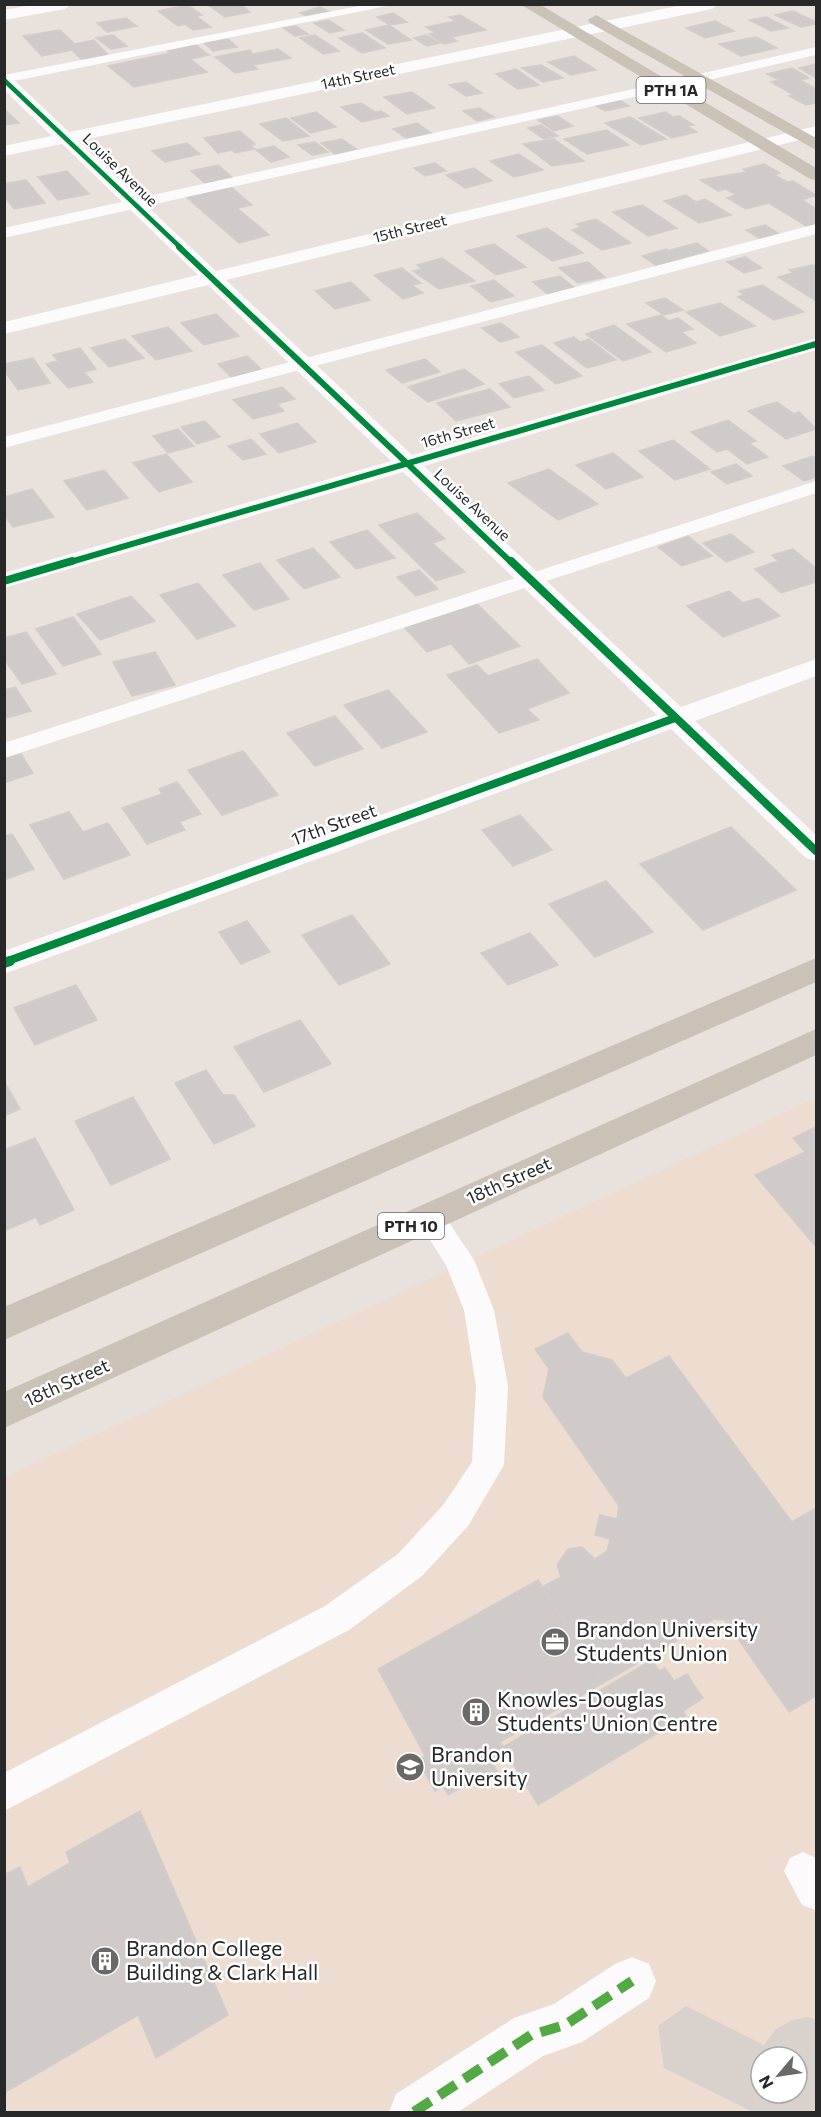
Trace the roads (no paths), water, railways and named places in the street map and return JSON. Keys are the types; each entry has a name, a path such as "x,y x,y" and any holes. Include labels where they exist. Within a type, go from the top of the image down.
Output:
{"main road":[{"name":"PTH 1A","path":"526,4 816,175"},
{"name":"PTH 1A","path":"579,10 700,78 808,133 816,145"},
{"path":"4,1324 816,969"},
{"name":"18th Street","path":"4,1411 816,1041"}],"street":[{"path":"4,15 65,4"},
{"name":"14th Street","path":"4,150 712,4"},
{"name":"Louise Avenue","path":"4,79 816,851"},
{"name":"15th Street","path":"4,328 808,133"},
{"name":"16th Street","path":"4,581 816,344"},
{"name":"17th Street","path":"4,963 816,667"},
{"path":"414,2112 531,2035 565,2025 632,1981"}],"lane":[{"path":"4,79 392,4"},
{"path":"700,78 816,51"},
{"path":"4,233 665,86"},
{"path":"4,443 816,229"},
{"path":"4,751 816,487"},
{"path":"4,1793 337,1618 410,1565 456,1515 488,1465 492,1386 479,1310 459,1260 430,1217"}],"place":[{"name":"Brandon University Students' Union","path":"555,1642"},
{"name":"Knowles-Douglas Students' Union Centre","path":"476,1712"},
{"name":"Brandon University","path":"410,1767"},
{"name":"Brandon College Building & Clark Hall","path":"105,1961"}]}
